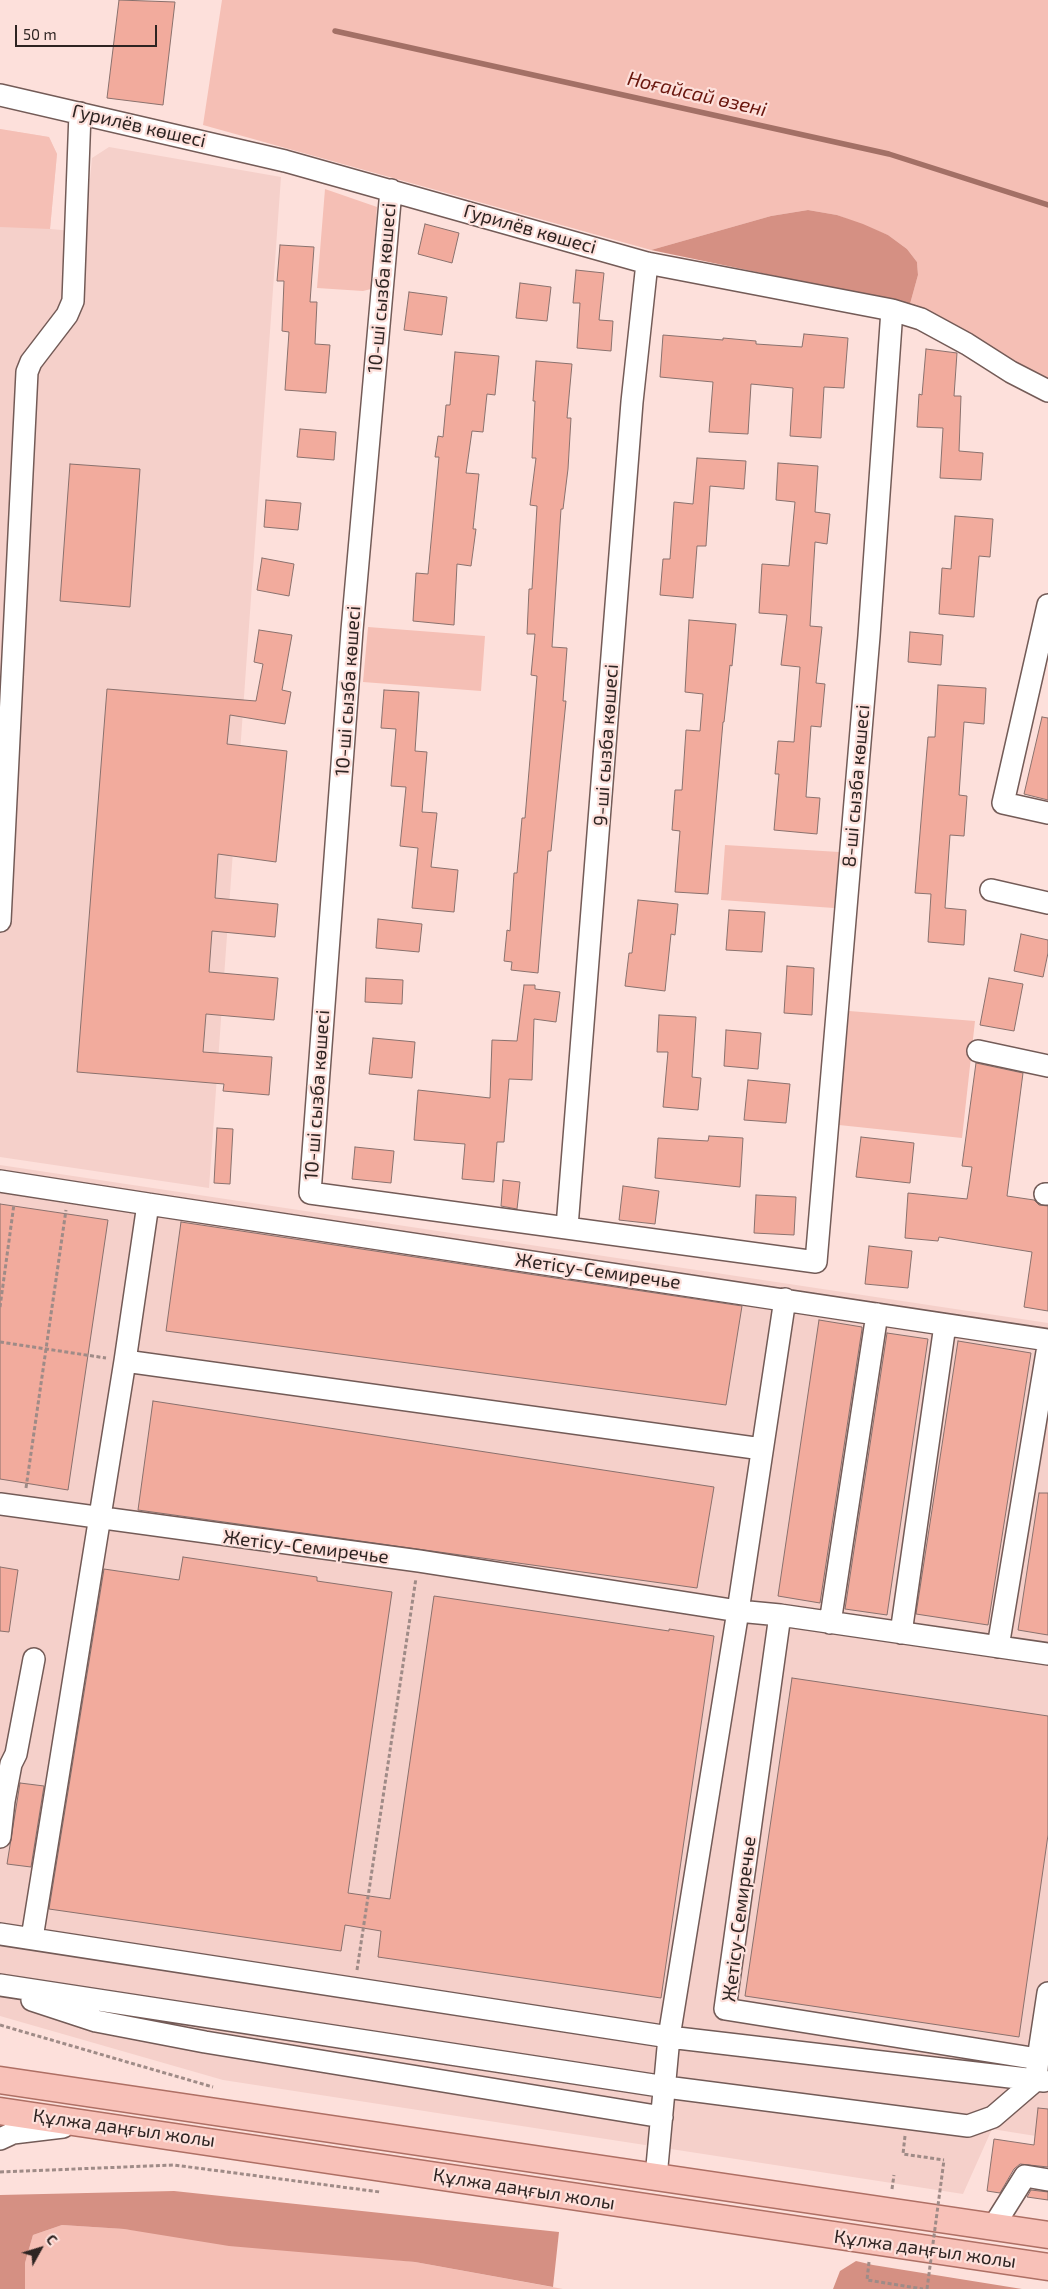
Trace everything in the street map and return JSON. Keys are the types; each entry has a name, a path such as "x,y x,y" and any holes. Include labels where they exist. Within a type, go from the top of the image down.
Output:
{"main road":[{"path":"0,2071 121,2099"},
{"name":"Құлжа даңғыл жолы","path":"0,2080 1048,2235"},
{"name":"Құлжа даңғыл жолы","path":"0,2110 1048,2267"}],"street":[{"name":"Гурилёв көшесі","path":"0,95 285,161 647,263 892,310 921,319 967,344 1011,372 1048,391"},
{"path":"0,921 27,372 31,362 67,315 73,301 80,113"},
{"name":"10-ші сызба көшесі","path":"391,190 353,620 310,1193 567,1227"},
{"name":"9-ші сызба көшесі","path":"567,1227 632,402 647,263"},
{"name":"8-ші сызба көшесі","path":"567,1227 816,1262 869,636 892,310"},
{"path":"1048,605 1003,803 1048,812"},
{"path":"992,890 1048,902"},
{"path":"978,1051 1048,1066"},
{"name":"Жетісу-Семиречье","path":"8,1182 1048,1340"},
{"path":"32,1938 125,1361 148,1204"},
{"path":"656,2176 666,2087 669,2037 738,1611 785,1299"},
{"path":"830,1623 877,1314"},
{"path":"901,1633 946,1325"},
{"path":"998,1647 1048,1346"},
{"path":"125,1361 762,1449"},
{"name":"Жетісу-Семиречье","path":"0,1504 99,1520 418,1561 738,1611 1048,1654"},
{"name":"Жетісу-Семиречье","path":"780,1616 725,2009 1038,2059"},
{"path":"0,1837 11,1764 16,1754 34,1658"},
{"path":"0,1934 669,2037 1042,2081"},
{"path":"7,1986 666,2087 968,2126 993,2117 1042,2081"},
{"path":"7,1986 32,2000 96,2021 205,2042 662,2117"},
{"path":"1042,2081 1038,2059 1048,1993"},
{"path":"0,2139 13,2132 50,2127 120,2127"},
{"path":"993,2227 1025,2176 1048,2180"}],"path":[{"path":"0,1307 8,1182"},
{"path":"23,1508 69,1192"},
{"path":"0,1342 125,1361"},
{"path":"354,1988 418,1561"},
{"path":"903,2154 944,2160 926,2289"},
{"path":"0,2172 174,2166 382,2193"},
{"path":"892,2194 894,2175"},
{"path":"867,2280 923,2289"}],"shaded area":[{"path":"222,0 1048,0 1048,381 1037,377 952,324 910,304 918,275 917,262 907,249 888,235 837,215 808,210 771,216 651,250 203,125"},
{"path":"0,129 49,137 57,154 50,229 85,232 92,158 109,147 281,177 209,1188 0,1157"},
{"path":"0,129 49,137 57,154 50,229 0,227"},
{"path":"325,189 377,207 371,289 363,291 317,288"},
{"path":"808,210 837,215 863,224 888,235 907,249 917,262 918,275 910,304 651,250 771,216"},
{"path":"368,627 485,636 481,691 363,682"},
{"path":"725,845 839,852 834,908 721,900"},
{"path":"849,1011 975,1021 962,1138 839,1125"},
{"path":"0,1165 1048,1323 1048,2138 992,2129 963,2194 223,2080 0,2016"},
{"path":"174,2191 559,2232 553,2287 415,2262 229,2246 124,2229 62,2225 33,2235 25,2263 25,2289 0,2289 0,2195"},
{"path":"62,2225 124,2229 415,2262 563,2289 25,2289 25,2263 33,2235"},
{"path":"856,2261 1022,2289 833,2289 840,2271"}],"building":[{"path":"119,0 175,2 163,105 107,98"},
{"path":"425,224 459,233 452,263 418,254"},
{"path":"280,245 314,247 310,302 317,302 315,344 330,345 326,393 285,390 289,332 282,331 284,281 277,281"},
{"path":"576,270 604,273 599,320 613,321 611,351 577,348 580,303 573,303"},
{"path":"520,283 551,287 547,321 516,318"},
{"path":"409,292 447,297 442,335 404,330"},
{"path":"804,334 848,338 844,388 824,387 821,438 790,436 793,388 751,384 748,434 709,432 713,382 660,377 663,335 723,340 723,338 756,341 756,344 802,347"},
{"path":"926,349 957,353 954,396 961,396 959,451 983,453 981,480 940,478 943,428 917,427 919,394 922,395"},
{"path":"455,352 499,356 495,395 487,394 483,432 472,431 466,473 479,474 473,529 476,529 471,566 457,564 454,625 413,621 416,573 428,574 439,457 435,457 438,436 443,437 446,405 450,405"},
{"path":"536,361 572,364 567,418 571,418 568,469 563,509 561,509 552,647 567,648 563,701 566,701 551,851 548,851 538,973 511,970 512,962 504,961 507,930 510,931 514,873 517,873 522,818 525,818 537,676 531,675 535,634 527,634 529,589 532,589 537,506 530,505 536,458 532,458"},
{"path":"300,429 336,432 334,460 297,457"},
{"path":"697,458 746,461 744,489 710,486 706,546 697,546 693,598 660,595 663,559 670,559 674,502 693,504"},
{"path":"778,463 818,466 815,512 830,514 827,544 815,542 810,626 822,627 816,683 825,684 821,727 811,726 806,797 820,798 817,834 774,830 779,774 775,774 778,741 794,742 800,667 781,665 787,615 759,613 762,564 789,566 795,502 776,500"},
{"path":"70,464 140,469 130,607 60,601"},
{"path":"266,500 301,503 298,530 264,527"},
{"path":"955,516 993,519 990,557 979,556 974,617 939,614 942,568 951,569"},
{"path":"262,558 294,564 289,596 257,590"},
{"path":"689,620 736,624 732,666 730,665 723,722 708,894 675,892 680,831 672,830 675,790 682,790 686,730 700,731 703,694 685,692"},
{"path":"259,630 292,635 282,690 291,692 285,724 230,715 227,744 287,751 276,862 218,854 215,898 278,904 275,937 212,931 209,972 278,978 274,1020 206,1014 203,1052 272,1057 269,1095 223,1091 224,1084 77,1072 107,689 256,701 263,664 254,662"},
{"path":"910,632 943,635 941,665 908,662"},
{"path":"938,685 986,688 984,724 964,722 959,795 967,796 964,836 950,835 945,908 966,910 964,945 928,942 931,894 915,893 928,737 935,737"},
{"path":"384,690 419,692 415,751 427,752 422,812 437,813 431,867 458,870 454,912 412,908 418,848 400,846 406,787 391,786 396,729 381,728"},
{"path":"1042,717 1048,718 1048,800 1024,794"},
{"path":"638,900 678,904 675,935 671,934 665,991 625,986 629,953 632,953"},
{"path":"729,910 765,912 762,952 726,950"},
{"path":"378,919 422,924 419,952 376,948"},
{"path":"1021,934 1048,940 1048,953 1043,977 1014,971"},
{"path":"787,966 814,968 812,1015 784,1013"},
{"path":"366,978 403,980 402,1004 365,1002"},
{"path":"989,978 1023,984 1014,1031 980,1025"},
{"path":"524,985 535,985 535,989 560,992 556,1022 534,1019 532,1080 509,1079 504,1142 497,1142 494,1182 462,1179 465,1144 414,1140 418,1090 490,1098 492,1040 517,1041"},
{"path":"659,1015 696,1017 692,1077 701,1078 698,1110 663,1107 668,1052 657,1052"},
{"path":"726,1030 761,1033 758,1069 724,1066"},
{"path":"373,1038 415,1042 412,1078 369,1074"},
{"path":"976,1063 1023,1073 1007,1196 1034,1200 1039,1205 1048,1206 1048,1311 1024,1307 1032,1252 939,1237 938,1241 905,1238 908,1193 967,1199 972,1167 962,1166"},
{"path":"748,1080 790,1084 786,1123 744,1120"},
{"path":"217,1128 233,1129 230,1184 214,1183"},
{"path":"709,1136 743,1138 740,1187 655,1178 658,1138 708,1141"},
{"path":"861,1137 914,1143 910,1183 856,1177"},
{"path":"355,1147 394,1151 391,1183 352,1179"},
{"path":"503,1180 520,1182 517,1209 501,1206"},
{"path":"623,1186 659,1191 655,1224 619,1220"},
{"path":"756,1195 796,1197 794,1235 754,1233"},
{"path":"0,1204 108,1220 68,1490 0,1479"},
{"path":"181,1222 742,1306 726,1405 166,1331"},
{"path":"869,1246 912,1251 908,1288 865,1284"},
{"path":"819,1320 862,1327 820,1603 778,1596"},
{"path":"887,1333 928,1339 887,1615 845,1609"},
{"path":"958,1341 1031,1353 988,1625 916,1614"},
{"path":"153,1401 714,1487 697,1588 138,1510"},
{"path":"1039,1493 1048,1493 1048,1635 1018,1630"},
{"path":"183,1557 317,1577 317,1581 392,1592 348,1893 390,1899 434,1596 714,1636 661,1998 378,1957 381,1931 345,1925 341,1951 49,1909 104,1569 179,1580"},
{"path":"0,1567 18,1570 9,1632 0,1631"},
{"path":"792,1678 1048,1716 1048,1835 1019,2037 745,1996"},
{"path":"20,1783 44,1786 31,1867 7,1864"},
{"path":"1038,2108 1048,2109 1048,2167 1020,2164 1014,2169 1000,2193 987,2191 994,2139 1034,2145"},
{"path":"1031,2190 1048,2192 1048,2200 1027,2197"}],"waterway":[{"name":"Ноғайсай өзені","path":"335,31 889,154 1048,205"}]}
